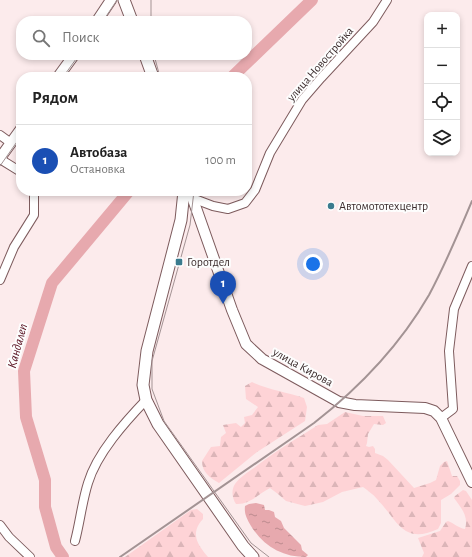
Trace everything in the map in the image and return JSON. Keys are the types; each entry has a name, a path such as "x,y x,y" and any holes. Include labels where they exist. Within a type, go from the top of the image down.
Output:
{"main road":[{"path":"124,0 130,16"},
{"path":"147,60 151,72"},
{"path":"188,196 147,351 144,370 146,400 158,424 243,546 253,557"}],"street":[{"path":"100,16 111,0"},
{"name":"улица Новостройка","path":"252,194 270,153 302,100 373,22 387,0"},
{"path":"62,72 70,60"},
{"path":"0,135 11,143"},
{"path":"16,136 0,158 16,169"},
{"path":"0,280 14,247 34,215 34,196"},
{"name":"улица Кирова","path":"190,196 246,344 262,359 339,402 424,408 434,411 441,418"},
{"name":"улица Новостройка","path":"195,196 213,206 228,209 245,203 250,196"},
{"path":"472,266 454,310 449,351 453,409 441,418 472,482"},
{"path":"76,541 88,482 103,451 146,400"},
{"path":"0,525 9,537 30,557"}],"green space":[{"path":"252,382 304,398 307,407 305,421 257,452 219,483 207,474 203,468 202,461 211,447 220,446 221,437 226,433 223,425 236,423 241,427 245,423 244,417 252,415 258,407 246,399 245,386"},
{"path":"345,412 363,416 383,416 386,423 383,425 374,424 368,434 366,446 373,446 375,453 388,460 414,488 436,480 440,466 447,461 452,476 457,476 460,481 460,485 451,494 441,500 441,523 438,529 417,534 409,532 402,528 375,497 363,487 342,492 323,502 305,506 286,501 270,488 246,503 236,504 233,497 233,489 235,484 242,477 277,451 318,425 327,424"},
{"path":"463,490 466,491 472,500 472,557 422,557 424,553 418,538 440,531 448,521 460,528 465,529 465,516 454,498"},
{"path":"197,509 203,514 203,519 197,529 196,538 208,557 125,557 191,510"}],"water":[{"path":"256,503 264,505 265,510 274,512 275,517 281,521 284,528 301,545 302,550 308,555 306,557 298,557 282,553 262,540 251,526 245,512 245,506"}],"waterway":[{"name":"Кандалеп","path":"252,58 312,0"},
{"name":"Кандалеп","path":"237,72 250,60"},
{"name":"Кандалеп","path":"63,557 56,547 45,507 45,480 26,417 24,371 52,283 125,196"}],"tram line":[{"path":"106,16 117,0"},
{"path":"151,0 151,16"},
{"path":"67,72 75,60"},
{"path":"155,60 159,72"},
{"path":"0,166 16,143"},
{"path":"193,196 190,225 152,361 152,389 164,421 251,543 269,557"}],"railway":[{"path":"120,557 314,423 331,410 378,365 405,331 429,295 472,201"}],"place":[{"name":"Автомототехцентр","path":"331,206"},
{"name":"Горотдел","path":"179,262"},
{"name":"Автобаза","path":"223,304"}]}
